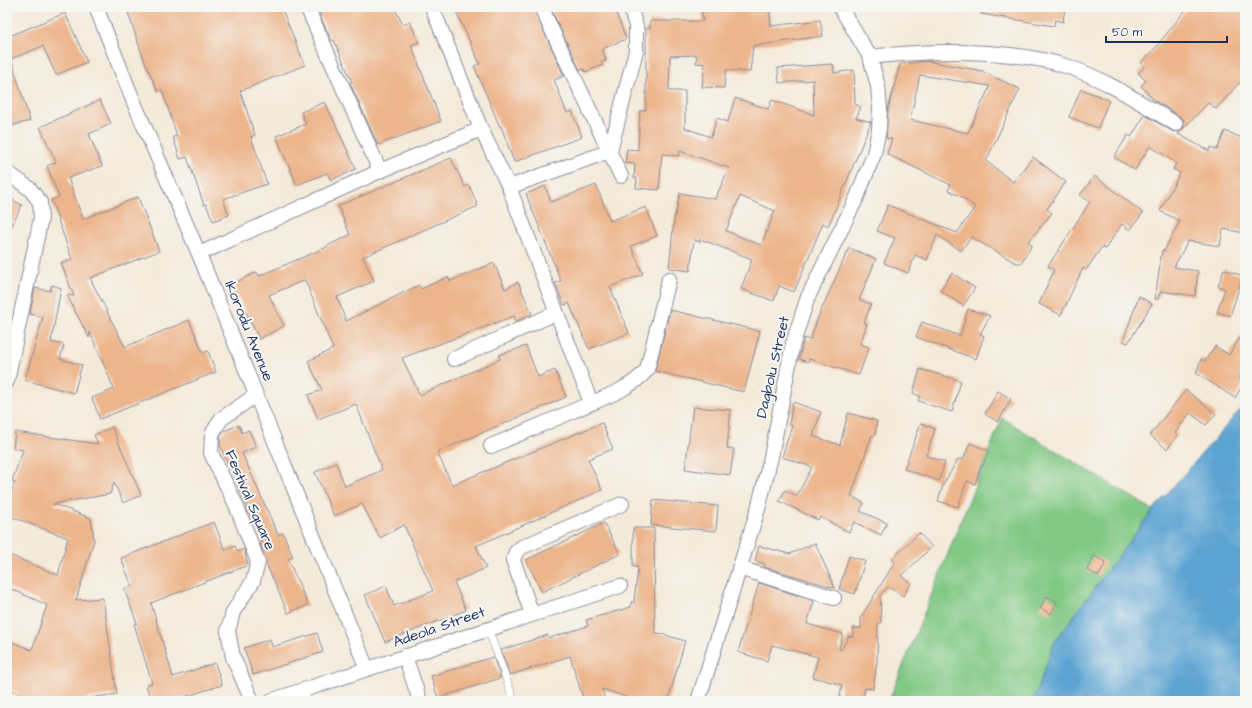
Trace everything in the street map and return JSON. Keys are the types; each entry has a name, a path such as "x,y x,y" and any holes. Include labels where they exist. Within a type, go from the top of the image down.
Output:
{"street":[{"name":"Ikorodu Avenue","path":"96,7 133,100 199,254 367,669"},
{"path":"307,7 380,171"},
{"path":"432,7 481,129 509,187 591,403"},
{"path":"541,7 621,176"},
{"path":"610,150 636,51 636,26 630,7"},
{"name":"Dagbolu Street","path":"698,701 758,509 771,457 793,343 808,297 857,197 874,154 879,130 880,109 878,86 870,57 840,7"},
{"path":"870,57 936,51 1005,55 1035,59 1069,67 1097,79 1176,124"},
{"path":"199,254 380,171 481,129"},
{"path":"509,187 610,150"},
{"path":"7,172 30,189 40,202 41,218 8,377"},
{"path":"491,446 591,403 635,382 647,370 669,279"},
{"path":"454,359 556,313"},
{"name":"Festival Square","path":"252,701 233,658 228,631 233,612 253,581 258,562 236,505 211,453 212,434 220,419 256,395"},
{"path":"532,614 513,560 516,552 522,547 622,504"},
{"path":"739,568 834,598"},
{"name":"Adeola Street","path":"270,701 306,695 367,669 488,628 620,586"},
{"path":"405,656 420,701"}],"lane":[{"path":"488,628 514,701"}],"green space":[{"path":"1002,418 1153,510 1055,641 1033,701 889,701"}],"water":[{"path":"1245,404 1245,701 1033,701 1055,641 1153,510"}],"building":[{"path":"126,7 281,7 305,65 240,91 255,135 251,137 267,184 223,199 229,215 213,221 206,204 204,205 187,157 180,159 173,137 177,136 162,90 158,92 144,60"},
{"path":"333,7 394,7 403,25 410,22 419,42 411,45 441,121 378,145 350,83 352,82 334,40 332,41 319,14"},
{"path":"454,7 533,7 564,76 554,80 567,113 572,111 582,137 514,162 501,126 500,127 474,66 480,64"},
{"path":"550,7 614,7 626,39 602,49 606,61 601,62 603,65 585,72 584,69 580,70"},
{"path":"701,7 769,7 771,26 820,20 823,36 753,46 750,72 726,70 724,88 702,87 705,64 696,63 697,55 670,56 669,91 685,91 685,128 711,137 717,118 728,122 735,98 768,109 772,100 814,115 813,80 779,83 778,68 833,64 834,73 854,70 855,104 861,107 856,118 871,122 833,215 828,226 823,223 794,292 779,286 774,301 741,289 752,259 700,239 700,242 694,240 690,271 669,268 674,220 680,193 715,199 729,168 680,151 679,156 662,154 659,190 636,188 637,178 634,178 635,164 625,163 627,149 638,150 640,111 646,110 646,28 650,28 650,21 703,21","holes":["740,196 775,211 761,245 726,231"]},
{"path":"982,7 1065,7 1063,22 1055,20 1054,26 981,14"},
{"path":"1188,7 1245,7 1245,88 1239,83 1216,109 1208,103 1180,132 1183,128 1184,120 1155,101 1141,86 1146,81 1138,73 1145,67 1141,62 1152,52"},
{"path":"65,13 87,62 56,75 43,46 11,59 30,121 7,127 7,37"},
{"path":"927,61 983,71 1020,89 986,161 1013,182 1033,157 1066,182 1047,209 1052,213 1028,242 1032,245 1021,263 1016,263 971,237 961,251 937,235 927,260 915,255 908,273 884,263 895,238 877,231 888,205 957,233 975,207 962,197 948,190 951,185 887,154 892,139 886,138 888,110 900,64","holes":["920,75 990,86 968,133 910,120"]},
{"path":"1081,89 1109,100 1098,128 1069,117"},
{"path":"100,100 111,124 89,134 102,166 68,178 83,219 138,197 159,251 90,278 125,347 189,320 203,353 208,351 216,372 100,419 92,398 114,389 90,332 89,338 67,295 74,296 61,263 72,259 51,200 59,197 47,166 56,162 40,127"},
{"path":"325,102 356,169 331,180 327,173 297,185 276,136 306,124 301,112"},
{"path":"1145,115 1172,131 1180,132 1178,134 1209,151 1211,147 1217,150 1225,131 1245,139 1245,233 1223,229 1220,246 1188,241 1174,267 1198,271 1195,296 1161,291 1157,300 1155,299 1162,250 1164,251 1180,221 1160,211 1180,173 1173,169 1176,163 1150,146 1135,170 1114,157 1128,135 1131,137"},
{"path":"451,158 465,187 469,185 478,206 363,257 374,281 337,297 346,321 419,285 421,289 448,277 450,281 494,263 505,289 518,282 532,314 516,321 514,316 402,358 420,395 500,359 499,355 526,346 538,377 555,370 566,397 437,452 452,485 602,423 613,449 588,459 602,490 476,546 486,568 454,582 466,610 385,642 365,595 386,586 394,606 433,591 404,525 380,538 362,504 334,516 315,472 336,463 345,486 382,470 356,404 318,419 308,395 322,390 308,361 333,349 305,280 269,295 284,326 259,339 232,284 257,272 259,276 327,247 350,235 338,206"},
{"path":"1095,176 1143,213 1130,230 1122,224 1105,249 1102,247 1086,270 1083,268 1061,315 1039,304 1054,270 1048,266 1090,202 1080,195"},
{"path":"596,185 610,221 646,207 657,236 631,246 643,274 610,287 629,333 589,349 569,303 564,305 555,283 561,281 526,194 545,186 551,202"},
{"path":"7,197 22,205 7,235"},
{"path":"849,248 876,259 859,300 871,304 864,323 867,324 860,344 869,347 859,375 809,359 808,362 799,359 804,338 810,340 819,315"},
{"path":"1224,269 1243,276 1230,316 1217,312 1225,289 1218,286"},
{"path":"952,273 975,288 963,306 940,290"},
{"path":"52,285 61,288 51,342 64,345 60,359 82,365 74,393 25,380 43,317 30,314 35,288 50,291"},
{"path":"1139,296 1152,304 1128,343 1123,341"},
{"path":"968,309 990,316 980,334 984,336 976,359 916,337 922,322 960,336"},
{"path":"670,310 760,331 744,392 655,371"},
{"path":"1245,329 1245,366 1238,376 1245,381 1235,398 1196,373 1201,359 1205,361 1215,346 1229,355"},
{"path":"920,369 961,381 952,412 918,401 920,396 913,393"},
{"path":"1186,390 1216,414 1206,425 1190,413 1175,433 1178,435 1167,449 1150,435"},
{"path":"998,391 1011,399 998,422 985,414"},
{"path":"793,402 821,412 813,436 840,445 848,413 877,421 875,436 872,435 851,496 864,503 860,511 887,523 881,535 854,522 849,532 820,517 818,520 779,501 785,490 797,496 812,467 782,457 792,426 789,424"},
{"path":"693,407 731,410 727,448 734,449 730,475 685,469"},
{"path":"921,423 935,429 926,456 945,462 939,481 904,469"},
{"path":"239,425 242,433 249,430 256,447 242,453 278,535 283,533 293,557 288,559 308,605 288,613 266,563 260,543 262,542 220,445 220,437 224,431"},
{"path":"112,427 141,495 123,503 114,482 110,494 53,504 91,518 94,540 76,600 103,598 117,694 76,701 17,701 19,693 7,688 7,640 32,650 47,605 7,587 7,554 58,575 68,538 7,515 7,503 15,482 12,481 23,450 13,448 15,432 98,444 94,435"},
{"path":"970,443 989,451 983,466 981,465 975,484 967,481 958,507 938,501 943,485 958,459 963,460"},
{"path":"653,500 718,506 716,531 651,525"},
{"path":"214,522 225,550 235,546 238,552 244,549 248,565 151,603 173,677 215,663 222,685 172,701 151,701 146,685 152,683 134,624 137,623 124,589 132,586 121,558"},
{"path":"604,523 620,554 542,592 526,560"},
{"path":"633,528 654,528 655,632 685,641 668,701 638,701 602,689 605,701 584,701 570,656 510,675 501,650 548,635 549,638 588,626 586,620 631,607 631,602 634,602 638,567 633,567"},
{"path":"919,533 932,547 901,576 911,583 903,596 888,587 880,595 881,623 878,623 877,663 873,689 865,688 862,701 839,701 842,685 813,677 818,657 772,645 767,661 738,652 759,583 814,601 807,624 843,634 839,649 841,650 849,636 853,637 853,628 861,628 861,617 895,562 892,559"},
{"path":"815,543 835,588 764,567 765,564 755,561 759,546 790,554"},
{"path":"849,556 865,561 855,594 839,589"},
{"path":"1094,556 1106,562 1099,576 1087,570"},
{"path":"1047,596 1057,602 1051,614 1040,608"},
{"path":"317,633 323,652 253,675 244,648 270,639 272,647"},
{"path":"493,657 501,678 438,698 431,676"}]}
